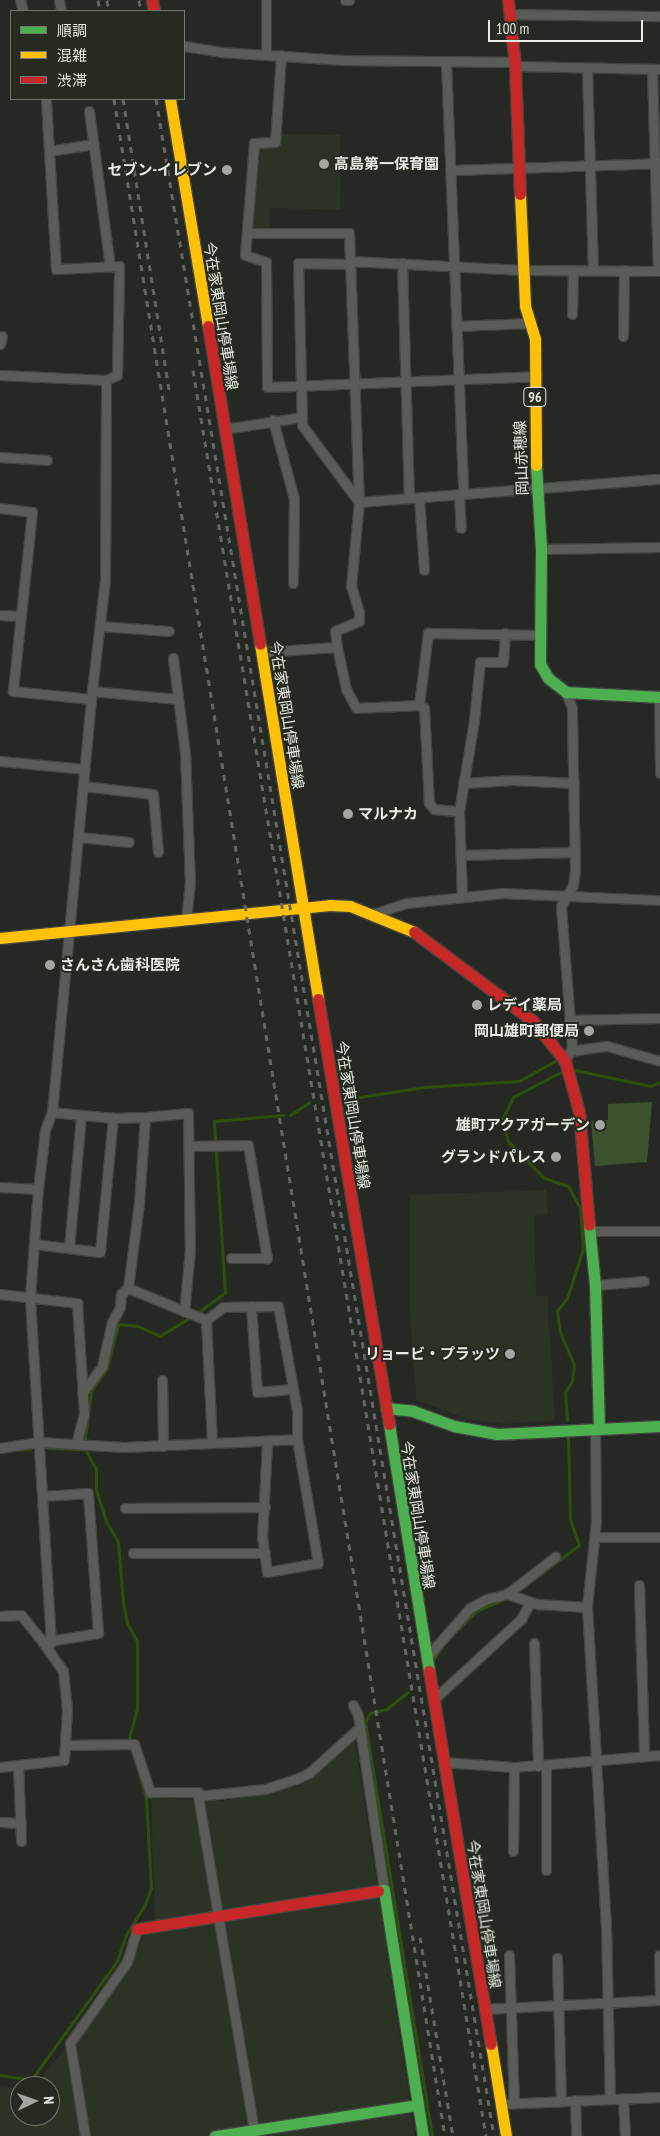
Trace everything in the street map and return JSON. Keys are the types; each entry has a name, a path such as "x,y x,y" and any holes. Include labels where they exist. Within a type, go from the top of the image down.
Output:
{"main road":[{"name":"岡山赤穂線","path":"508,0 515,64 525,306 531,323 537,376 537,488 541,548 540,664 548,678 566,692"},
{"name":"今在家東岡山停車場線","path":"170,100 506,2136"},
{"path":"566,692 659,697"},
{"path":"0,938 304,907 350,906 376,913 406,926 496,991 533,1021 567,1056 579,1112 594,1285 597,1429"},
{"path":"386,1408 413,1411 454,1426 497,1434 660,1426"},
{"path":"137,1929 384,1890 423,2136"},
{"path":"215,2136 254,2133 418,2104"}],"street":[{"path":"266,0 266,54"},
{"path":"510,14 660,16"},
{"path":"185,46 220,52 281,55 515,64 587,69 656,69 659,271 523,270 402,263 298,263 302,425 359,502"},
{"path":"281,55 275,142 254,143 245,255 266,262 267,387 537,376"},
{"path":"446,62 458,379 461,528"},
{"path":"587,69 593,270"},
{"path":"0,375 106,380 117,375 119,266 56,269 46,100"},
{"path":"89,111 110,267"},
{"path":"49,150 94,144"},
{"path":"450,170 657,163"},
{"path":"247,233 349,233 353,384 359,502 351,586 360,612 358,621 335,631 336,647 346,689 356,708 418,705 424,708 429,803 434,809 459,811"},
{"path":"402,263 409,498"},
{"path":"623,336 624,270"},
{"path":"572,314 573,271"},
{"path":"456,326 531,323"},
{"path":"47,1642 43,1496 30,1297 38,1190 45,1130 52,1112 91,695 105,580 106,380"},
{"path":"224,429 302,417"},
{"path":"273,420 294,500 293,583"},
{"path":"0,458 47,460"},
{"path":"359,502 660,479"},
{"path":"419,498 424,570"},
{"path":"0,508 32,512 13,691 178,699"},
{"path":"541,548 660,547"},
{"path":"0,615 20,616"},
{"path":"100,626 169,631"},
{"path":"418,705 428,633 539,635"},
{"path":"462,896 459,811 474,720 480,662 503,662 505,633"},
{"path":"261,652 336,647"},
{"path":"173,658 185,753 184,798 190,852 186,919"},
{"path":"566,692 572,708 575,852 573,885 561,906 570,1020 567,1056 607,1046 660,1061"},
{"path":"659,697 660,773"},
{"path":"0,761 85,769"},
{"path":"463,783 513,780 574,783"},
{"path":"83,786 153,794 158,852"},
{"path":"79,837 129,842"},
{"path":"461,854 575,852"},
{"path":"376,913 406,903 462,896 568,895 660,900"},
{"path":"570,1020 660,1018"},
{"path":"52,1112 113,1118 145,1117 188,1112 190,1146 190,1314"},
{"path":"69,1248 81,1116"},
{"path":"82,1393 102,1366 112,1322 120,1307 121,1294 128,1288 139,1203 145,1117"},
{"path":"34,1244 100,1252 113,1118"},
{"path":"190,1146 248,1145 267,1258 230,1258"},
{"path":"0,1187 38,1190"},
{"path":"590,1231 660,1231"},
{"path":"594,1285 644,1281"},
{"path":"128,1288 206,1320"},
{"path":"0,1294 77,1303 84,1414 82,1444"},
{"path":"206,1320 223,1306 278,1306 293,1390 297,1440 318,1563 267,1572 265,1554 267,1441"},
{"path":"251,1306 257,1392 293,1390"},
{"path":"206,1320 212,1444"},
{"path":"162,1380 163,1446"},
{"path":"597,1429 594,1538 587,1607 608,2003 610,2099"},
{"path":"0,1448 40,1442 163,1446 297,1440"},
{"path":"43,1496 88,1493 98,1633 47,1642"},
{"path":"125,1508 265,1507"},
{"path":"594,1538 660,1536"},
{"path":"133,1553 265,1554"},
{"path":"426,1658 470,1608 509,1596 555,1557"},
{"path":"639,1585 644,1755"},
{"path":"509,1596 530,1602 587,1607"},
{"path":"433,1700 521,1619 530,1602"},
{"path":"0,1616 21,1615 47,1642 63,1671 67,1744 64,1760 0,1767"},
{"path":"534,1643 546,1870"},
{"path":"353,1705 360,1727 384,1890"},
{"path":"198,1796 265,1789 296,1779 309,1773 360,1727"},
{"path":"67,1744 129,1743 150,1792 198,1792 254,2133"},
{"path":"443,1762 514,1767 660,1755"},
{"path":"18,1765 21,1841"},
{"path":"513,1851 514,1767"},
{"path":"0,1822 20,1823"},
{"path":"85,2136 70,2043 127,1962 137,1929"},
{"path":"509,1955 514,2103"},
{"path":"484,2009 660,1999 659,1955"},
{"path":"557,1958 561,2101"},
{"path":"500,2104 660,2097"},
{"path":"623,2098 625,2136"},
{"path":"576,2100 576,2136"}],"shaded area":[{"path":"282,134 340,135 341,210 270,208 269,229 254,229 251,226 256,149 260,146 277,146"},
{"path":"546,1190 548,1215 534,1216 536,1296 547,1295 555,1420 504,1424 468,1419 416,1400 410,1308 410,1195"},
{"path":"355,1741 415,2136 0,2136 0,2087 10,2088 10,2126 60,2126 60,2076 42,2076 118,1985 155,1917 151,1798 223,1801 299,1786"}],"green space":[{"name":"雄町アクアガーデン","path":"652,1102 647,1162 595,1166 591,1121 608,1120 608,1104"}],"waterway":[{"path":"341,1100 424,1087 519,1081 555,1061"},
{"path":"575,1070 650,1086 660,1082"},
{"path":"561,1072 513,1097 502,1120 508,1141 544,1178 568,1186 580,1208 583,1249 567,1298 557,1311 560,1332 574,1365 572,1381 565,1392 567,1420"},
{"path":"290,1115 309,1102"},
{"path":"197,1313 225,1293 214,1121 284,1115"},
{"path":"0,2075 31,2080 117,1961 126,1935 145,1905 151,1888 146,1798 129,1738 137,1709 137,1641 127,1623 123,1603 118,1542 106,1521 96,1491 96,1469 85,1449 85,1438 91,1391 107,1368 118,1324 138,1326 160,1336 192,1316"},
{"path":"514,1594 579,1545 570,1519 568,1438"},
{"path":"49,1448 84,1449"},
{"path":"11,1450 30,1449"},
{"path":"458,1629 476,1611 504,1599"},
{"path":"433,1660 445,1642"},
{"path":"408,1692 386,1709 370,1713 365,1722 432,2136"}],"railway":[{"path":"98,0 100,10"},
{"path":"107,0 109,10"},
{"path":"139,0 141,10"},
{"path":"114,100 445,2136"},
{"path":"123,100 170,395"},
{"path":"156,100 494,2136"},
{"path":"193,370 486,2136"},
{"path":"420,1937 453,2136"}],"traffic: fast":[{"path":"536,465 541,549 540,664 548,678 566,692 660,697"},
{"path":"589,1225 595,1285 599,1429"},
{"path":"386,1408 413,1411 454,1426 497,1434 660,1426"},
{"path":"389,1424 429,1671"},
{"path":"378,1891 384,1890 423,2136"},
{"path":"215,2136 418,2105"}],"traffic: slow":[{"path":"170,100 208,326"},
{"path":"520,194 525,306 535,339 536,465"},
{"path":"260,644 318,999"},
{"path":"0,938 329,905 350,906 414,932"},
{"path":"491,2044 506,2136"}],"traffic: jam":[{"path":"152,0 154,10"},
{"path":"508,0 515,66 520,194"},
{"path":"208,326 260,644"},
{"path":"414,932 533,1021 565,1061 579,1112 589,1225"},
{"path":"318,999 389,1424"},
{"path":"429,1671 491,2044"},
{"path":"137,1929 378,1891"}],"place":[{"name":"高島第一保育園","path":"324,164"},
{"name":"セブン-イレブン","path":"227,170"},
{"name":"マルナカ","path":"348,814"},
{"name":"さんさん歯科医院","path":"50,965"},
{"name":"レデイ薬局","path":"477,1005"},
{"name":"岡山雄町郵便局","path":"589,1031"},
{"name":"雄町アクアガーデン","path":"600,1125"},
{"name":"グランドパレス","path":"556,1157"},
{"name":"リョービ・プラッツ","path":"510,1354"}]}
